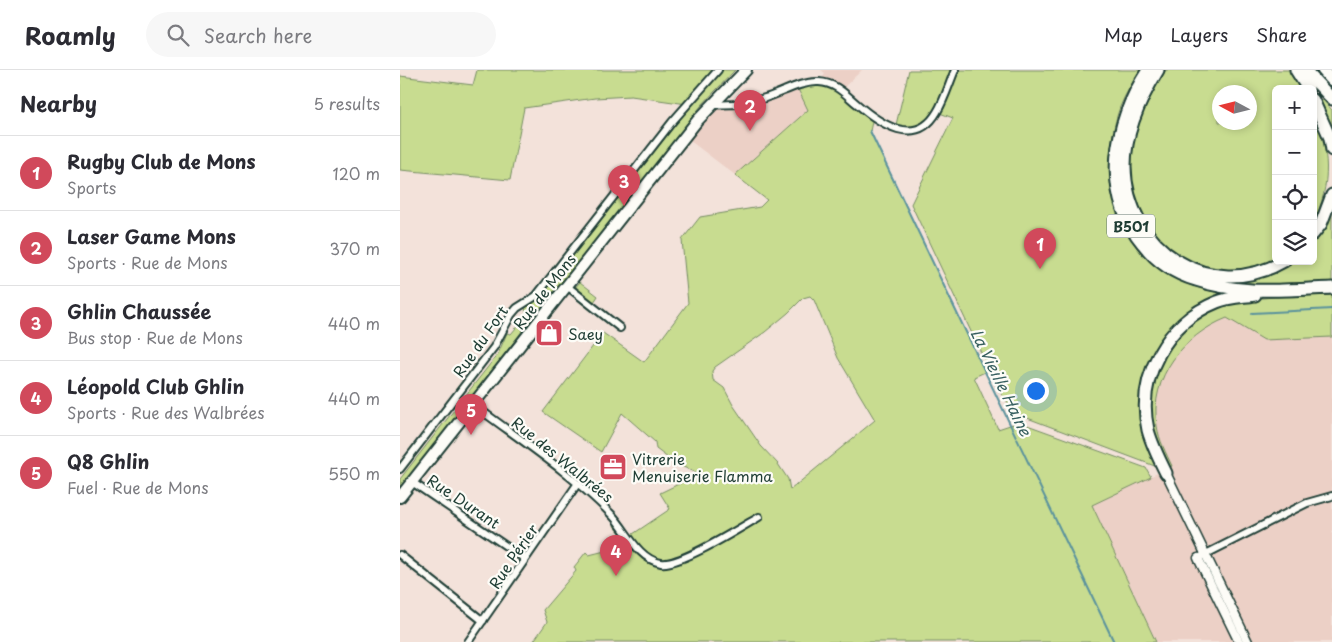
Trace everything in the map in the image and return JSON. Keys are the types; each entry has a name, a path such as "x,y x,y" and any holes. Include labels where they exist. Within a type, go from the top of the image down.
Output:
{"highway":[{"name":"B501","path":"1148,70 1136,89 1127,110 1115,162 1119,197 1130,225 1148,250 1164,264 1181,274 1194,280 1222,287 1274,291 1332,288"},
{"name":"B501","path":"1158,70 1134,116 1126,154 1126,179 1129,198 1136,218 1142,228 1150,239 1173,259 1209,274 1243,275 1275,265"},
{"path":"1296,70 1305,85"},
{"path":"1305,70 1332,99"},
{"path":"1323,70 1332,80"},
{"path":"1317,109 1330,138 1332,150"},
{"path":"1317,228 1332,195"},
{"path":"1166,473 1153,446 1146,414 1146,395 1149,378 1161,349 1181,325 1205,307 1226,299 1274,291"}],"main road":[{"name":"Rue de Mons","path":"400,497 697,121 746,70"}],"street":[{"name":"Rue du Fort","path":"400,469 494,347 511,315 517,308 536,296 672,122 718,70"},
{"path":"712,104 727,106 763,99 809,82 822,82 836,86 866,112 884,124 893,128 911,130 924,127 933,117 955,70"},
{"path":"567,286 620,328"},
{"name":"Rue des Walbrées","path":"474,405 578,483 613,515 648,558 662,563 679,560 738,530 759,517"},
{"path":"1166,473 1173,498 1248,642"},
{"name":"Rue Durant","path":"412,482 526,559"},
{"name":"Rue Périer","path":"468,642 578,483"},
{"path":"1202,556 1302,505 1332,496"},
{"path":"400,555 483,622"},
{"path":"1202,556 1239,642"}],"shaded area":[{"path":"821,70 862,70 841,90 821,82 825,73"},
{"path":"797,87 808,110 735,175 685,137 712,104 727,106"},
{"path":"1332,295 1332,642 1156,642 1092,505 1168,468 1155,433 1155,376 1218,308 1256,300 1293,296"}],"green space":[{"path":"477,70 718,70 687,104 631,96 595,98 524,108 510,180 400,170 400,76 473,85"},
{"path":"723,70 735,70 701,106 535,317 533,317 400,489 400,479 498,354 507,333 511,334 527,315 525,308 545,292 701,92"},
{"path":"909,70 1140,70 1120,107 1113,131 1110,155 1111,180 1116,204 1124,226 1136,246 1153,264 1174,278 1194,286 1229,295 1190,313 1144,383 1160,468 1022,416 1012,408 999,391 911,204 953,118 937,112 924,127 895,129"},
{"path":"1166,70 1290,70 1299,85 1272,85 1272,260 1241,269 1207,268 1188,261 1156,235 1145,218 1136,198 1132,178 1132,145 1148,101"},
{"path":"829,83 873,117 870,131 985,372 974,377 998,429 1019,422 1146,468 1151,477 1092,505 1156,642 533,642 547,622 543,610 576,571 574,567 586,552 589,555 609,550 610,553 625,549 627,554 632,552 633,547 614,526 616,519 630,536 670,509 660,493 697,475 695,472 676,464 656,449 655,442 622,413 601,452 543,412 603,333 644,362 688,303 682,240 700,217 760,207 767,200 735,175 808,110 797,87","holes":["810,296 814,300 838,358 875,420 790,490 788,479 778,464 761,446 733,405 724,388 713,380 712,371 765,332 803,298"]},
{"path":"1323,100 1332,110 1332,128 1320,101"},
{"path":"1317,120 1323,140 1326,167 1326,181 1317,214"},
{"path":"1332,210 1332,284 1234,286 1210,279 1235,281 1258,277 1283,265 1317,265 1317,236"},
{"path":"580,282 598,296 594,302 587,302 572,291"},
{"path":"1332,295 1332,337 1264,340 1227,318 1197,335 1184,347 1164,375 1156,408 1159,436 1172,466 1168,468 1154,432 1151,413 1152,394 1156,375 1163,358 1173,342 1186,328 1201,317 1231,304 1260,298"}],"waterway":[{"name":"La Vieille Haine","path":"870,131 1114,642"},
{"path":"1252,313 1332,309"}],"place":[{"name":"Laser Game Mons","path":"750,131"},
{"name":"Ghlin Chaussée","path":"624,206"},
{"name":"Rugby Club de Mons","path":"1040,269"},
{"name":"Saey","path":"549,333"},
{"name":"Q8 Ghlin","path":"471,435"},
{"name":"Vitrerie Menuiserie Flamma","path":"613,467"},
{"name":"Léopold Club Ghlin","path":"616,576"}]}
